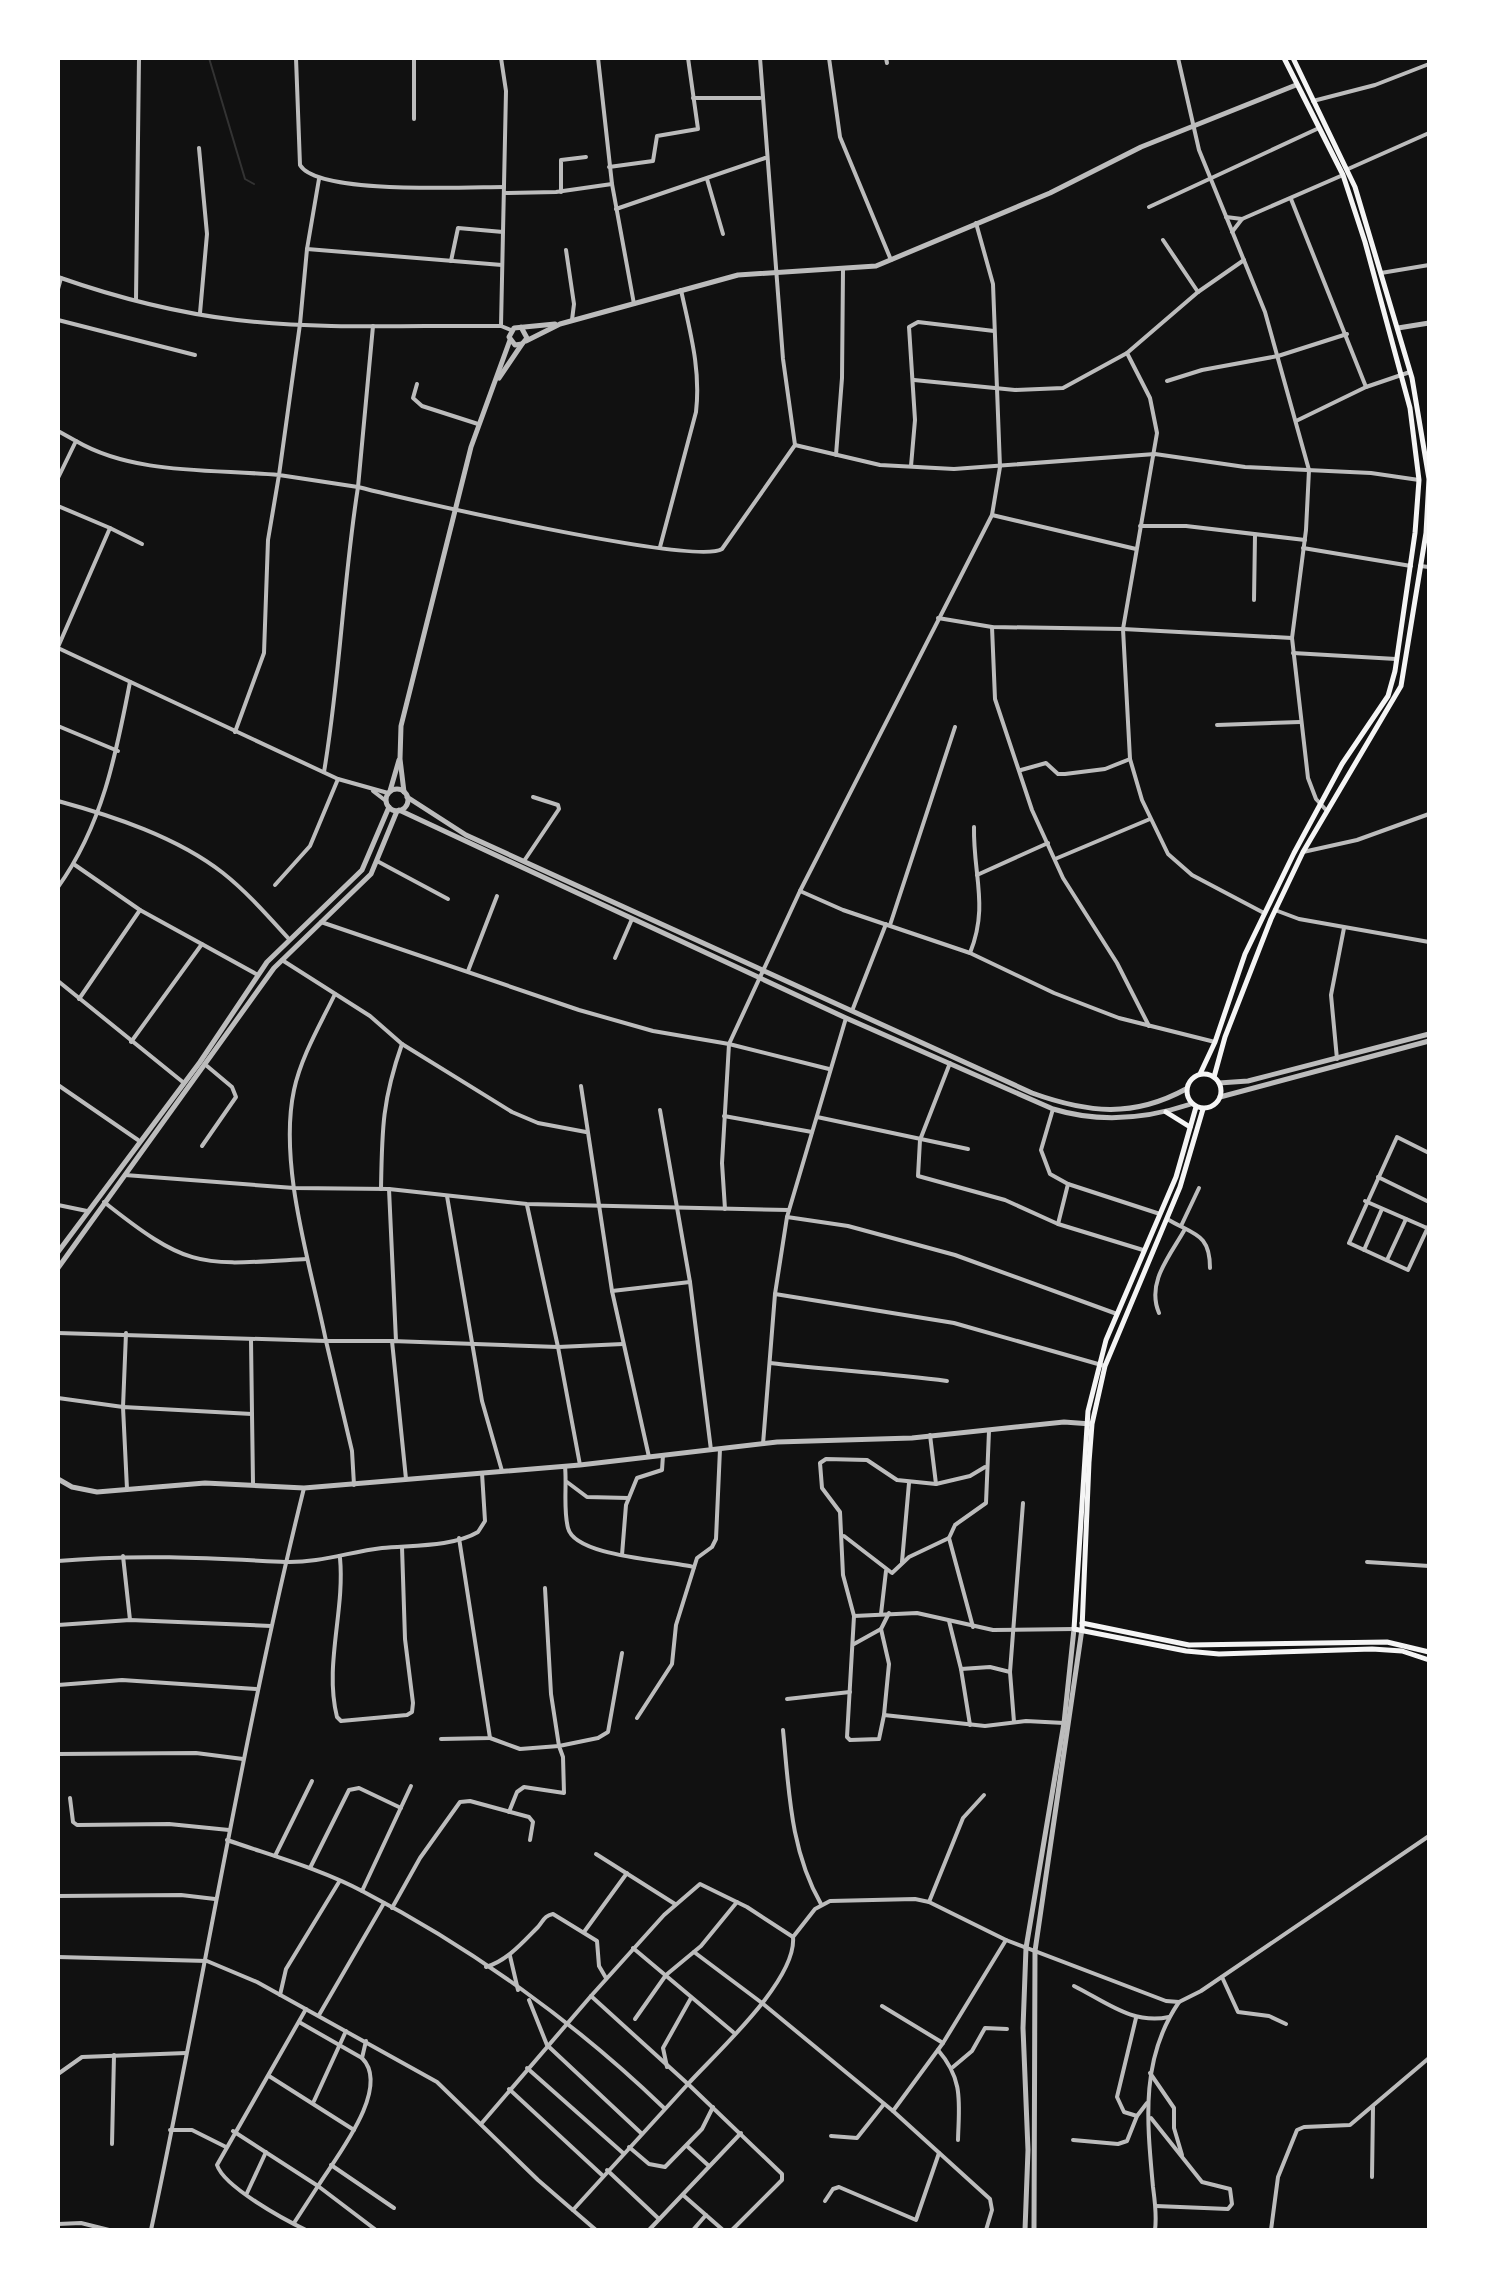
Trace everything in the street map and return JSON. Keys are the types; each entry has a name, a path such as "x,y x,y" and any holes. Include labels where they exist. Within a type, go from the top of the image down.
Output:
{"main road":[{"path":"1102,1364 1180,1187 1197,1107 1186,1089 1188,1082 1200,1074 1215,1042 1245,954 1320,804 1342,764 1388,696 1412,566 1419,480 1410,408 1365,242 1343,175 1284,58"},
{"path":"1197,1107 1216,1103 1220,1097 1216,1080 1242,988 1275,910 1303,852 1360,753 1385,719 1401,686 1420,566 1429,479 1410,372 1348,169 1293,58"},
{"path":"1200,1074 1216,1080"},
{"path":"1197,1107 1160,1214 1117,1314 1102,1364 1089,1423 1074,1629 1083,1626 1189,1645 1387,1642 1429,1652"},
{"path":"1166,1112 1190,1127"},
{"path":"1083,1626 1089,1423"},
{"path":"1077,1557 1086,1558"},
{"path":"1074,1621 1083,1626 1186,1651 1372,1649 1402,1651 1429,1660"}],"street":[{"path":"136,300 139,58"},
{"path":"296,58 300,165 305,172 319,179 426,189 561,192 612,184"},
{"path":"414,58 414,119"},
{"path":"501,58 506,91 501,326"},
{"path":"598,58 609,167 634,304"},
{"path":"609,167 653,161 657,136 698,129 688,58"},
{"path":"58,431 108,456 134,462 279,475 358,487 455,510 699,554 722,549 795,445 765,158 760,58"},
{"path":"829,58 840,137 891,260"},
{"path":"1178,58 1210,179 1244,260 1278,356 1309,470 1305,540 1292,638 1308,778 1320,804 1327,811"},
{"path":"1312,101 1375,85 1429,64"},
{"path":"498,379 524,343 560,324 738,275 777,270 843,270 891,260 1194,124 1296,85"},
{"path":"693,98 760,98"},
{"path":"1149,207 1319,128"},
{"path":"1348,169 1429,133"},
{"path":"199,148 207,234 200,313"},
{"path":"561,192 561,160 586,157"},
{"path":"616,209 765,158"},
{"path":"1226,217 1242,219 1343,175"},
{"path":"235,732 264,653 268,540 319,179"},
{"path":"707,179 723,234"},
{"path":"1291,199 1366,387"},
{"path":"1232,232 1242,219"},
{"path":"725,1209 724,1116 729,1044 800,891 992,515 1000,467 993,284 976,223"},
{"path":"451,261 458,228 503,232"},
{"path":"1163,240 1198,292"},
{"path":"307,249 502,265"},
{"path":"566,250 574,304 572,320"},
{"path":"914,380 997,388 1063,388 1127,353 1198,292 1244,260"},
{"path":"1381,273 1429,265"},
{"path":"836,456 842,378 843,270"},
{"path":"58,289 60,278 136,300 235,320 373,326 501,326 511,330 560,324"},
{"path":"660,547 696,412 698,389 699,367 681,290"},
{"path":"58,320 195,355"},
{"path":"1398,328 1429,323"},
{"path":"911,466 914,380 909,332 912,324 994,331"},
{"path":"324,772 337,675 346,563 358,487 373,326"},
{"path":"521,327 526,331 524,343"},
{"path":"58,1268 282,960 361,887 377,861 398,810 406,805 400,759 401,726 478,424 498,379 511,330"},
{"path":"1167,381 1278,356 1347,334"},
{"path":"510,340 524,343"},
{"path":"1127,353 1153,409 1155,454 1123,629 1130,759 1150,819 1168,854 1182,868 1264,913"},
{"path":"1296,421 1366,387 1410,372"},
{"path":"417,384 413,398 422,406 478,424"},
{"path":"58,478 76,441"},
{"path":"795,445 836,456 911,466 1000,467 1155,454 1245,467 1419,480"},
{"path":"58,506 142,544"},
{"path":"992,515 1136,549"},
{"path":"1140,526 1186,526 1305,540"},
{"path":"110,528 58,648 338,779 371,790 406,795 449,827 1032,1093 1084,1108 1133,1110 1158,1105 1186,1089"},
{"path":"1254,600 1255,535"},
{"path":"1303,548 1412,566"},
{"path":"1420,566 1429,567"},
{"path":"938,618 992,627 1123,629 1292,638"},
{"path":"992,627 995,699 1048,843 1117,963 1149,1026"},
{"path":"1293,653 1396,659"},
{"path":"58,887 74,865 118,751 130,682"},
{"path":"1217,725 1300,722"},
{"path":"58,726 118,751"},
{"path":"850,1012 888,924 955,727"},
{"path":"58,1252 138,1140 184,1083 258,975 289,939 353,881 369,859 400,759"},
{"path":"1020,770 1046,763 1058,774 1065,774 1105,769 1130,759"},
{"path":"275,885 310,846 338,779"},
{"path":"371,790 398,810 846,1018 1053,1109 1109,1117 1197,1107"},
{"path":"524,861 559,809 558,805 533,797"},
{"path":"58,801 96,811 201,858 239,887 289,939"},
{"path":"1303,852 1357,840 1429,814"},
{"path":"1055,859 1150,819"},
{"path":"970,953 982,914 974,827"},
{"path":"977,875 1048,843"},
{"path":"377,861 448,899"},
{"path":"74,865 140,910 258,975"},
{"path":"800,891 970,953 1054,993 1149,1026 1215,1042"},
{"path":"468,971 497,896"},
{"path":"79,999 140,910"},
{"path":"1275,910 1299,919 1429,942"},
{"path":"615,958 632,919"},
{"path":"321,922 399,952 468,971 626,1025 729,1044 829,1069"},
{"path":"1337,1059 1331,995 1344,928"},
{"path":"130,1043 202,944"},
{"path":"282,960 370,1016 402,1044 512,1112 538,1123 587,1132"},
{"path":"58,981 130,1043 184,1083"},
{"path":"335,994 304,1060 293,1092 294,1188 352,1451 354,1485"},
{"path":"763,1444 775,1294 787,1217 846,1018"},
{"path":"1216,1080 1248,1081 1429,1034"},
{"path":"1220,1097 1429,1041"},
{"path":"381,1189 382,1112 386,1089 402,1044"},
{"path":"950,1063 920,1140 918,1176 1005,1200 1058,1224 1143,1250"},
{"path":"202,1146 236,1097 232,1087 207,1066"},
{"path":"58,1085 138,1140"},
{"path":"581,1086 612,1291 649,1457"},
{"path":"1053,1109 1043,1135 1042,1160 1050,1174 1068,1184 1160,1214"},
{"path":"660,1110 690,1282 711,1450"},
{"path":"724,1116 812,1132"},
{"path":"817,1117 968,1149"},
{"path":"1365,1201 1428,1226 1408,1270 1349,1243 1365,1201 1397,1137 1429,1153"},
{"path":"125,1175 294,1188 389,1189 527,1204 600,1208 789,1210"},
{"path":"1378,1177 1429,1202"},
{"path":"1058,1224 1068,1184"},
{"path":"1159,1313 1153,1300 1156,1282 1199,1188"},
{"path":"389,1189 394,1341 406,1479"},
{"path":"447,1196 482,1401 502,1471"},
{"path":"104,1202 156,1242 183,1256 232,1265 308,1259"},
{"path":"527,1204 580,1465"},
{"path":"58,1205 87,1211"},
{"path":"1364,1250 1382,1209"},
{"path":"787,1217 848,1226 955,1255 1117,1314"},
{"path":"1166,1219 1209,1244 1210,1268"},
{"path":"1387,1260 1406,1219"},
{"path":"612,1291 690,1282"},
{"path":"775,1294 954,1323 1102,1364"},
{"path":"58,1333 126,1333 251,1340 394,1341 472,1346 623,1344"},
{"path":"126,1333 123,1407 127,1489"},
{"path":"251,1340 253,1483"},
{"path":"770,1363 829,1371 901,1373 947,1381"},
{"path":"58,1398 123,1407 252,1414"},
{"path":"58,1479 86,1491 253,1483 304,1488 580,1465 763,1444 1089,1423"},
{"path":"844,1536 886,1571 895,1572 902,1562 949,1538 955,1525 986,1503 985,1467 989,1431"},
{"path":"930,1435 936,1484"},
{"path":"637,1718 672,1664 676,1625 694,1567 700,1554 712,1547 716,1539 720,1449"},
{"path":"622,1555 628,1498 637,1478 662,1470 663,1455"},
{"path":"881,1629 889,1664 879,1739 850,1740 847,1737 854,1616 843,1575 844,1536 840,1512 819,1481 822,1461 874,1461 897,1480 936,1484 970,1476 985,1467"},
{"path":"565,1466 568,1531 587,1547 694,1567"},
{"path":"58,1561 199,1555 286,1562 340,1558 362,1551 459,1538 478,1532 485,1521 482,1473"},
{"path":"567,1482 587,1497 628,1498"},
{"path":"902,1562 909,1483"},
{"path":"151,2230 207,1961 256,1689 304,1488"},
{"path":"1014,1722 1010,1672 1023,1503"},
{"path":"459,1538 490,1738"},
{"path":"949,1538 973,1627"},
{"path":"340,1558 341,1591 332,1689 337,1717 341,1721 407,1715 412,1712 413,1703 405,1639 402,1547"},
{"path":"123,1556 130,1620"},
{"path":"1367,1562 1429,1566"},
{"path":"881,1614 886,1571"},
{"path":"509,1812 517,1792 524,1787 564,1793 563,1757 551,1694 545,1588"},
{"path":"854,1644 881,1629 889,1613"},
{"path":"854,1616 917,1613 973,1627 1014,1632 1074,1629 1067,1723 1035,1951 1034,2230"},
{"path":"58,1625 130,1620 271,1626"},
{"path":"949,1621 970,1725"},
{"path":"1025,2230 1028,2150 1023,2028 1026,1948 1083,1626"},
{"path":"441,1739 490,1738 520,1749 559,1746 598,1738 608,1732 622,1653"},
{"path":"961,1669 990,1667 1010,1672"},
{"path":"58,1685 122,1680 256,1689"},
{"path":"787,1699 850,1692"},
{"path":"884,1715 970,1725 1067,1723"},
{"path":"783,1730 795,1839 801,1863 821,1904"},
{"path":"58,1754 196,1753 243,1759"},
{"path":"275,1856 312,1781"},
{"path":"362,1891 411,1786"},
{"path":"310,1868 349,1790 359,1788 401,1808"},
{"path":"929,1902 963,1818 984,1795"},
{"path":"70,1798 73,1822 77,1825 169,1824 229,1830"},
{"path":"392,1908 454,1807 470,1801 532,1819 530,1840"},
{"path":"1155,2230 1156,2206 1147,2103 1149,2072 1158,2039 1179,2002 1222,1977 1429,1836"},
{"path":"227,1840 310,1868 384,1903 569,2021 664,2108"},
{"path":"596,1854 675,1904"},
{"path":"584,1932 627,1873"},
{"path":"280,1995 286,1969 339,1882"},
{"path":"481,2124 633,1948 675,1904 700,1884 737,1902 793,1937"},
{"path":"58,1896 181,1895 216,1899"},
{"path":"573,2210 762,2003 793,1955 793,1937 821,1904 890,1897 929,1902 1006,1940 1110,1982 1166,2001 1179,2002"},
{"path":"635,2019 666,1975 694,1952 737,1902"},
{"path":"319,2016 384,1903"},
{"path":"485,1967 510,1956 548,1915 557,1915 597,1941 599,1966 606,1978"},
{"path":"893,2111 943,2043 1006,1940"},
{"path":"633,1948 733,2032"},
{"path":"694,1952 762,2003 893,2111 990,2199 992,2210 986,2230"},
{"path":"510,1956 518,1990"},
{"path":"58,1957 207,1961 280,1995 437,2082 596,2230"},
{"path":"1222,1977 1238,2012 1269,2016 1286,2024"},
{"path":"1074,1986 1136,2018 1152,2021 1169,2017"},
{"path":"591,1996 779,2170 782,2180 732,2230"},
{"path":"529,1997 547,2045 641,2133"},
{"path":"667,2067 663,2048 691,1997"},
{"path":"882,2006 943,2043"},
{"path":"306,2009 269,2076 233,2131 217,2169 247,2193 306,2230"},
{"path":"1136,2018 1117,2097 1124,2112 1137,2116"},
{"path":"294,2224 354,2130 373,2080 362,2058 299,2022"},
{"path":"953,2067 972,2051 985,2028 1007,2029"},
{"path":"314,2102 346,2031"},
{"path":"362,2058 366,2041"},
{"path":"938,2050 953,2067 959,2100 958,2140"},
{"path":"58,2074 82,2057 186,2053"},
{"path":"112,2144 114,2055"},
{"path":"1271,2230 1278,2177 1297,2130 1319,2125 1343,2127 1361,2119 1429,2058"},
{"path":"527,2068 623,2153"},
{"path":"1149,2072 1174,2108 1174,2128 1182,2157"},
{"path":"269,2076 354,2130"},
{"path":"509,2089 602,2175"},
{"path":"1073,2140 1123,2142 1130,2138 1137,2116 1147,2103"},
{"path":"831,2136 857,2138 884,2104"},
{"path":"629,2147 658,2168 665,2167 702,2129 713,2107"},
{"path":"1372,2177 1373,2107"},
{"path":"1149,2116 1202,2182 1227,2187 1232,2204 1228,2209 1156,2206"},
{"path":"1361,2119 1373,2126"},
{"path":"170,2130 192,2130 226,2147"},
{"path":"233,2131 318,2186 376,2230"},
{"path":"649,2230 741,2133"},
{"path":"687,2146 709,2166"},
{"path":"247,2193 266,2152"},
{"path":"825,2201 833,2189 839,2187 916,2220 939,2153"},
{"path":"331,2165 394,2208"},
{"path":"607,2170 659,2219"},
{"path":"683,2195 723,2230"},
{"path":"693,2230 706,2215"},
{"path":"58,2224 71,2222 109,2230"},
{"path":"71,2222 73,2230"}],"waterway":[{"path":"209,58 245,179 254,184"}]}
